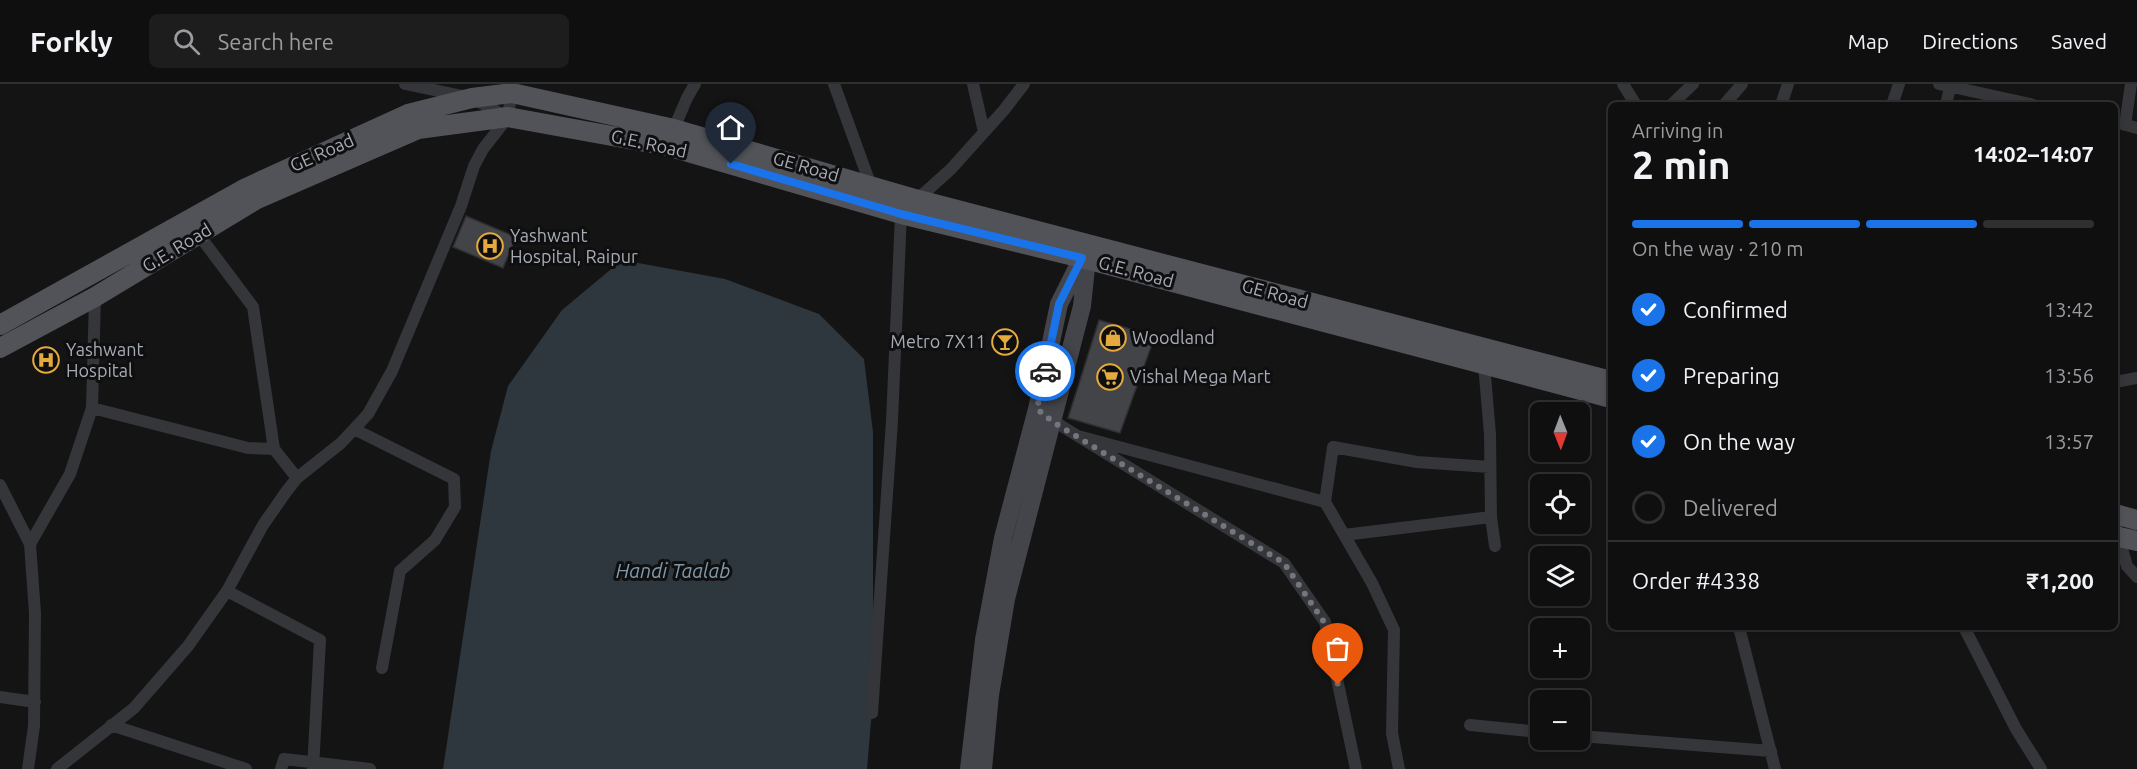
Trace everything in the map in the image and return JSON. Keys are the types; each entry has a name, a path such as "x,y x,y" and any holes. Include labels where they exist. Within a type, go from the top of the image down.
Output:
{"main road":[{"name":"GE Road","path":"0,325 246,188 408,114 512,88 670,138 871,186 1086,254 1608,380"},
{"name":"G.E. Road","path":"0,348 96,297 257,200 418,129 508,117 670,138 901,214 1086,254 1608,397"},
{"path":"2118,515 2137,520"},
{"path":"2118,533 2137,541"}],"street":[{"path":"405,84 472,98 508,117"},
{"path":"670,138 695,84"},
{"path":"834,84 871,186"},
{"path":"973,84 984,132"},
{"path":"872,713 892,421 901,214 951,169 1024,84"},
{"path":"1623,84 1634,102"},
{"path":"1674,102 1693,84"},
{"path":"1727,102 1742,84"},
{"path":"1783,102 1788,84"},
{"path":"1893,102 1899,84"},
{"path":"2126,125 2131,84"},
{"path":"1946,102 1944,85 2020,102"},
{"path":"57,769 134,708 188,646 226,591 263,525 297,478 341,443 368,414 392,371 461,206 474,166 483,149 508,117 512,88"},
{"path":"199,235 253,307 274,449 297,478"},
{"path":"969,769 984,640 1003,538 1037,409 1059,304 1086,254"},
{"path":"983,769 990,695 1006,599 1082,306 1086,254"},
{"path":"30,544 70,474 92,408 96,297"},
{"path":"1484,364 1490,434 1491,517 1495,546"},
{"path":"2118,381 2137,378 2137,367"},
{"path":"92,408 248,448 274,449"},
{"path":"1037,409 1053,422 1284,563 1324,622 1356,769"},
{"path":"354,429 454,479 455,507 435,540 400,571 382,668"},
{"path":"1078,436 1325,502"},
{"path":"1399,769 1392,733 1394,630 1372,583 1325,502 1333,447 1417,462 1490,467"},
{"path":"0,485 30,544 35,613 34,726 28,769"},
{"path":"1344,535 1491,517"},
{"path":"2118,538 2127,566 2137,577"},
{"path":"226,591 320,640 313,766"},
{"path":"1740,630 1775,769"},
{"path":"1966,630 2016,729 2041,769"},
{"path":"0,697 34,702"},
{"path":"111,725 246,769"},
{"path":"1470,725 1530,731"},
{"path":"1590,737 1771,751"},
{"path":"281,769 284,759 313,766 370,769"}],"water":[{"name":"Handi Taalab","path":"622,260 725,279 819,314 864,359 873,432 873,698 867,769 443,769 491,451 508,386 562,310"}],"building":[{"path":"466,216 516,237 503,268 453,247"},
{"name":"Vishal Mega Mart","path":"1099,320 1155,336 1120,433 1068,418"}],"way so far":[{"path":"1045,371 1037,409 1053,422 1284,563 1324,622 1338,685"}],"place":[{"name":"Yashwant Hospital, Raipur","path":"490,246"},
{"name":"Woodland","path":"1113,338"},
{"name":"Metro 7X11","path":"1005,342"},
{"name":"Yashwant Hospital","path":"46,360"},
{"name":"Vishal Mega Mart","path":"1110,377"}],"route":[{"path":"731,164 901,214 1082,258 1059,304 1045,371"}]}
